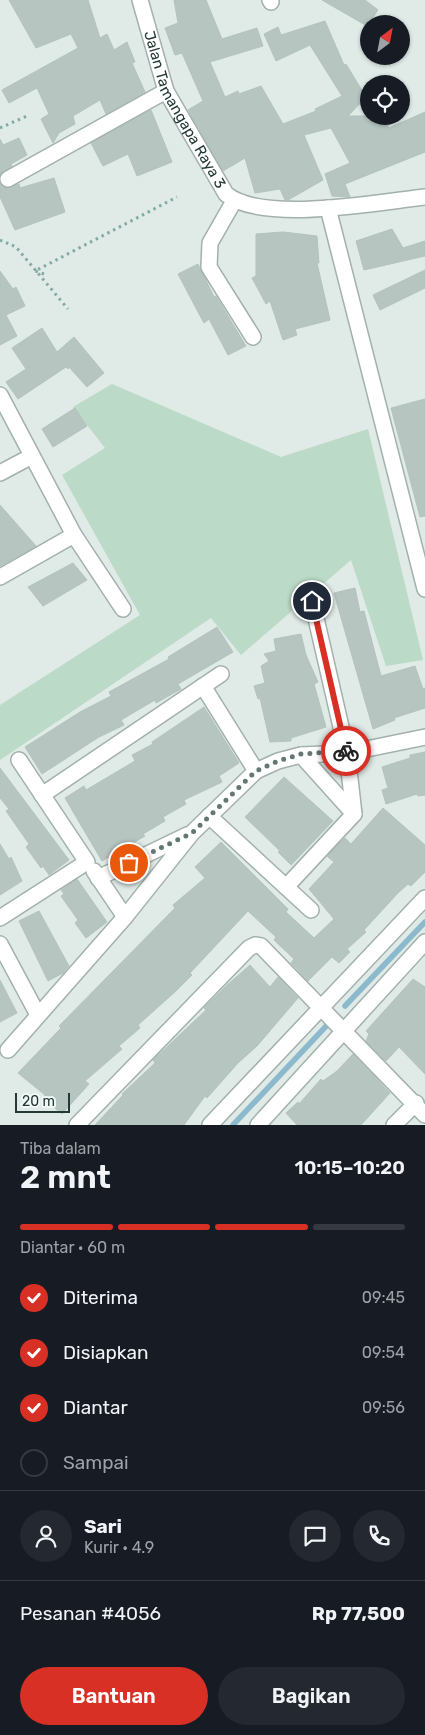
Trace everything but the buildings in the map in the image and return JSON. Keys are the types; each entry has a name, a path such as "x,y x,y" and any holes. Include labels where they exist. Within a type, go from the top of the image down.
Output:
{"street":[{"name":"Jalan Tamangapa Raya 3","path":"140,0 166,91 226,194 234,201 244,205 279,208 328,208 425,197"},
{"path":"8,179 166,91"},
{"path":"234,201 210,243 209,267 253,337"},
{"path":"328,208 425,589"},
{"path":"0,395 74,535 123,609"},
{"path":"0,473 32,456"},
{"path":"0,577 74,535"},
{"path":"286,887 354,814 347,753 312,601"},
{"path":"42,795 221,674"},
{"path":"203,686 256,771"},
{"path":"8,1050 125,917 192,833 256,771 278,761 301,754 347,753 425,737"},
{"path":"301,754 354,814"},
{"path":"19,760 125,917"},
{"path":"210,816 311,910"},
{"path":"98,878 192,833"},
{"path":"0,918 87,862"},
{"path":"210,1125 320,1006 425,898"},
{"path":"0,944 38,1015"},
{"path":"77,1125 249,948 255,945 261,946 420,1109 394,1125"},
{"path":"258,1125 423,948"}],"path":[{"path":"0,128 27,116"},
{"path":"35,271 177,197"},
{"path":"0,240 16,247 68,309"},
{"path":"35,271 44,274"}],"green space":[{"path":"112,384 281,457 368,429 423,660 386,666 351,560 241,655 211,618 0,760 0,705 140,615 62,475 105,448 73,407"}],"waterway":[{"path":"345,1006 425,922"},
{"path":"233,1125 330,1022"}],"way so far":[{"path":"129,863 192,833 256,771 278,761 301,754 347,753 346,751"}],"route":[{"path":"312,601 346,751"}]}
